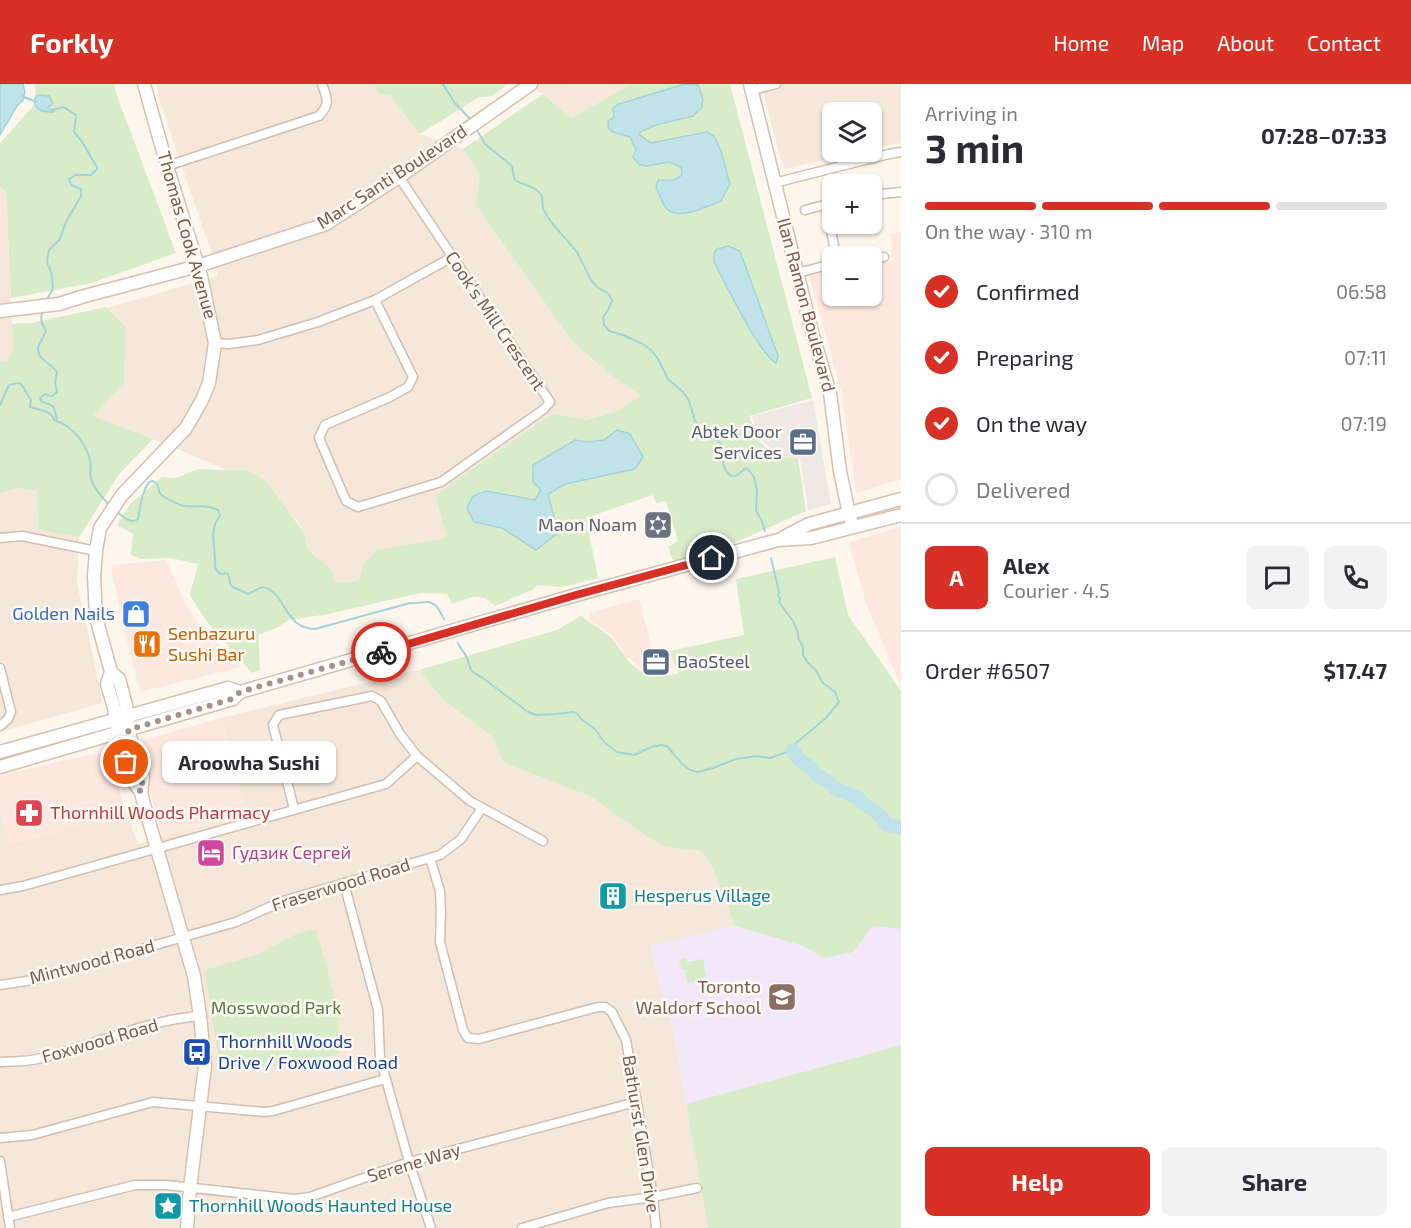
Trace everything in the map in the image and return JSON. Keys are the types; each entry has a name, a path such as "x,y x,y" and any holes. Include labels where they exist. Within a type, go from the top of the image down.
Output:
{"street":[{"name":"Thomas Cook Avenue","path":"144,84 198,266 216,342 209,383 186,428 122,495 100,528 94,576 96,617 111,672 119,680 126,705 121,717 123,731 143,777 141,792 194,976 200,1016 205,1066 187,1228"},
{"path":"167,166 319,116 326,109 327,99 322,84"},
{"name":"Marc Santi Boulevard","path":"0,311 59,304 198,266 326,224 399,177 531,84"},
{"path":"751,87 776,84"},
{"name":"Ilan Ramon Boulevard","path":"751,87 813,336 830,393 840,471 853,527"},
{"path":"774,183 901,152"},
{"name":"Cook's Mill Crescent","path":"375,300 413,378 408,387 390,398 325,425 319,438 346,501 358,507 441,482 544,409 549,402 399,177"},
{"path":"882,194 901,192"},
{"path":"805,210 822,206"},
{"path":"216,342 229,344 258,340 318,322 375,300 452,257"},
{"path":"797,273 822,267"},
{"path":"778,540 809,524 901,499"},
{"path":"0,767 232,699 240,692 576,595 778,540 811,538 901,515"},
{"path":"0,538 22,536 96,551"},
{"path":"0,668 11,712 8,719 0,726"},
{"path":"0,752 228,688 240,692"},
{"path":"294,809 273,725 279,715 372,696 381,701 400,734 417,756 470,801 543,841"},
{"path":"0,890 24,886 386,784 417,756"},
{"name":"Fraserwood Road","path":"182,937 236,922 283,901 440,855 461,839 482,808"},
{"name":"Bathurst Glen Drive","path":"430,858 440,891 440,942 463,1030 468,1038 478,1040 600,1006 612,1012 626,1040 653,1197 656,1228"},
{"path":"344,883 378,1010 380,1058 430,1228"},
{"name":"Mintwood Road","path":"0,985 33,980 182,937"},
{"name":"Foxwood Road","path":"0,1062 36,1059 149,1026 200,1016"},
{"path":"0,1138 32,1135 153,1102 273,1111 386,1078"},
{"name":"Serene Way","path":"8,1216 135,1185 166,1185 294,1199 310,1197 409,1162 636,1102"},
{"path":"0,1161 10,1228"},
{"path":"522,1228 608,1203 697,1188"}],"shaded area":[{"path":"157,84 374,84 379,94 390,96 420,134 463,149 477,169 480,181 475,204 572,341 612,376 640,395 619,411 585,420 553,413 435,495 447,538 377,550 364,563 359,580 335,582 329,566 308,550 305,534 297,521 250,471 229,471 93,416 124,383 126,327 107,308 218,276 159,99"},
{"path":"523,84 632,84 571,118 543,94"},
{"path":"761,84 901,84 901,143 882,147 882,102 822,102 822,160 785,169"},
{"path":"0,187 6,190 13,349 8,361 0,362"},
{"path":"901,232 901,479 856,493 841,390 809,275 822,273 822,306 882,306 882,262 893,260 890,234"},
{"path":"813,400 831,504 808,510 800,458 777,455 760,439 752,416"},
{"path":"18,488 37,491 38,530 79,537 77,583 103,703 0,732 0,493"},
{"path":"901,527 901,687 866,603 849,542"},
{"path":"166,560 186,605 198,624 241,667 140,692 124,629 112,565"},
{"path":"639,599 652,648 670,658 674,666 663,674 650,675 626,656 613,636 589,620 589,613"},
{"path":"419,670 444,701 493,737 503,762 592,797 647,837 666,847 702,851 713,868 735,926 650,947 674,1036 708,1228 0,1228 0,809 10,844 126,813 138,844 247,813 221,718"},
{"path":"221,718 247,813 162,836 136,742"},
{"path":"108,751 126,813 10,844 0,809 0,777"},
{"name":"Toronto Waldorf School","path":"735,926 803,946 824,958 854,952 872,926 901,929 901,1045 686,1104 674,1036 650,946"}],"green space":[{"path":"35,84 114,84 176,253 92,283 11,298 6,191 0,187 0,143 36,103"},
{"path":"374,84 508,84 492,96 479,97 420,134 390,96 379,94"},
{"path":"632,84 730,84 812,398 749,416 758,440 776,457 798,458 806,511 725,547 673,561 668,547 678,541 666,501 656,503 653,495 586,518 598,578 563,587 537,585 534,589 495,606 480,597 452,604 447,594 420,593 329,614 289,620 258,635 260,670 252,673 208,623 189,594 198,564 170,558 141,559 131,555 133,534 117,525 130,504 162,477 176,478 198,469 250,471 266,481 305,534 308,550 329,566 336,582 359,580 364,563 377,550 447,538 435,495 553,413 585,420 619,411 640,395 612,376 572,341 475,204 479,186 477,169 463,149 543,94 571,118"},
{"path":"106,307 126,327 124,383 93,416 153,439 120,473 79,537 38,530 37,491 18,488 0,493 0,362 8,361 13,349 12,324 32,323"},
{"path":"835,557 848,615 901,691 901,929 872,926 854,952 824,958 803,946 735,926 713,868 702,851 666,847 647,837 592,797 503,762 493,737 444,701 419,670 557,630 581,616 610,636 631,664 649,677 678,674 670,651 744,635 736,579"},
{"name":"Mosswood Park","path":"316,929 338,1008 339,1053 310,1063 258,1068 220,1063 204,970 256,955 296,934"},
{"path":"686,958 687,962 703,959 707,979 687,983 684,969 681,969 679,963 681,959"},
{"path":"901,1045 901,1228 708,1228 686,1104"}],"water":[{"path":"0,84 23,84 25,92 23,100 0,135"},
{"path":"685,84 698,85 703,99 702,107 693,116 656,125 640,132 640,135 651,143 707,132 714,136 721,151 730,184 721,201 678,214 667,209 656,187 658,180 674,180 682,175 681,167 669,162 640,165 633,157 636,150 630,137 613,132 608,128 608,121 614,117 613,108 619,104"},
{"path":"36,96 49,96 53,103 48,108 55,110 53,112 37,108 34,101"},
{"path":"728,246 740,251 778,356 776,363 760,346 714,262 717,249"},
{"path":"617,430 630,434 643,457 635,469 565,484 548,494 558,533 536,550 502,528 474,522 467,508 473,496 486,491 535,500 541,490 533,482 533,465 575,440 587,442 604,440"}],"waterway":[{"path":"443,84 454,102 471,120"},
{"path":"22,96 36,102"},
{"path":"46,301 53,289 52,275 47,262 49,250 60,239 66,222 81,196 81,189 71,185 69,179 75,175 91,175 97,169 84,144 74,132 76,115 64,107 51,110"},
{"path":"475,127 485,144 512,166 514,178 538,191 542,196 543,209 551,222 577,252 591,280 597,287 609,294 612,301 603,317 604,325 609,331 643,344 652,351 668,379 683,392 689,401 695,421 721,444 722,458 728,473 735,476 747,468 754,477 757,489 756,511 765,531"},
{"path":"43,310 42,321 46,331 38,350 40,356 57,372 55,383 57,392 51,396 45,394 40,398 42,402 53,407 57,420"},
{"path":"0,405 9,385 21,384 31,400 30,407 47,412 54,420 72,430 88,453 91,462 90,476 94,486 109,505"},
{"path":"116,511 129,520 138,519 146,487 149,482 153,481 166,499 180,505 210,507 218,510 220,516 213,534 215,568 220,574 228,574 231,586 248,594 262,587 270,590 291,617 305,627 315,629 410,603 424,602 435,605 444,619"},
{"path":"458,643 473,672 528,712 536,715 577,713 581,719 595,729 604,742 617,752 634,755 651,747 667,746 682,764 697,772 736,759 756,756 770,758 793,750 796,743 826,718 839,702 835,692 823,683 803,655 803,647 793,621 779,602 771,558"},
{"path":"793,750 799,760 812,768 835,789 858,798 875,811 887,825 901,828"}],"way so far":[{"path":"126,762 132,780 141,792 143,777 128,730 232,699 240,692 381,652"}],"place":[{"name":"Abtek Door Services","path":"803,442"},
{"name":"Maon Noam","path":"658,525"},
{"name":"Golden Nails","path":"136,614"},
{"name":"Senbazuru Sushi Bar","path":"147,644"},
{"name":"BaoSteel","path":"656,662"},
{"name":"Aroowha Sushi","path":"126,762"},
{"name":"Thornhill Woods Pharmacy","path":"29,813"},
{"name":"Гудзик Сергей","path":"211,853"},
{"name":"Hesperus Village","path":"613,896"},
{"name":"Toronto Waldorf School","path":"782,997"},
{"name":"Thornhill Woods Drive / Foxwood Road","path":"197,1052"},
{"name":"Thornhill Woods Haunted House","path":"168,1206"}],"route":[{"path":"381,652 712,558"}]}
